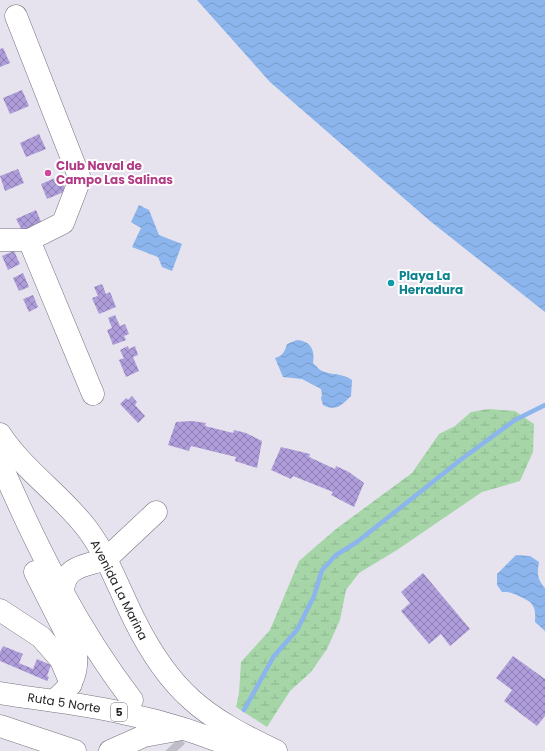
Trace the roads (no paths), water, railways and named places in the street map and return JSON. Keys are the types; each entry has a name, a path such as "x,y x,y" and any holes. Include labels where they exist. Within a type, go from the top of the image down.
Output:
{"main road":[{"path":"0,240 29,240 63,223 80,179 16,16"},
{"path":"29,240 93,394"},
{"name":"Avenida La Marina","path":"0,434 14,454 25,466 83,524 106,558 141,634 161,667 171,680 190,699 224,724 276,751"},
{"path":"0,462 26,521 87,636 112,674 132,700"},
{"path":"0,488 17,534 76,653 76,670 71,684 53,701"},
{"path":"63,592 65,579 71,571 106,558 156,512"},
{"path":"0,610 41,637 61,660 71,684"},
{"name":"Ruta 5 Norte","path":"0,693 128,714 182,729 243,751"},
{"path":"10,729 31,745 34,751"},
{"path":"10,729 75,751"},
{"path":"110,751 144,736 182,729"}],"water":[{"path":"197,0 545,0 545,312 430,221 270,82"},
{"path":"139,205 149,210 159,235 182,244 172,271 162,267 158,257 132,247 141,228 131,222"},
{"path":"297,340 309,344 313,350 313,363 320,370 344,376 352,380 351,396 342,405 332,408 323,405 321,389 302,379 283,377 275,358 283,353 287,344"},
{"path":"516,555 530,556 539,562 538,576 540,582 545,588 545,631 535,622 535,613 531,604 525,599 513,594 502,592 497,585 497,574"}],"waterway":[{"path":"244,710 274,656 297,630 314,596 322,570 336,555 357,542 463,458 515,420 545,405"}],"tunnel":[{"path":"149,721 177,751"}],"place":[{"name":"Club Naval de Campo Las Salinas","path":"48,173"},
{"name":"Playa La Herradura","path":"391,283"}]}
